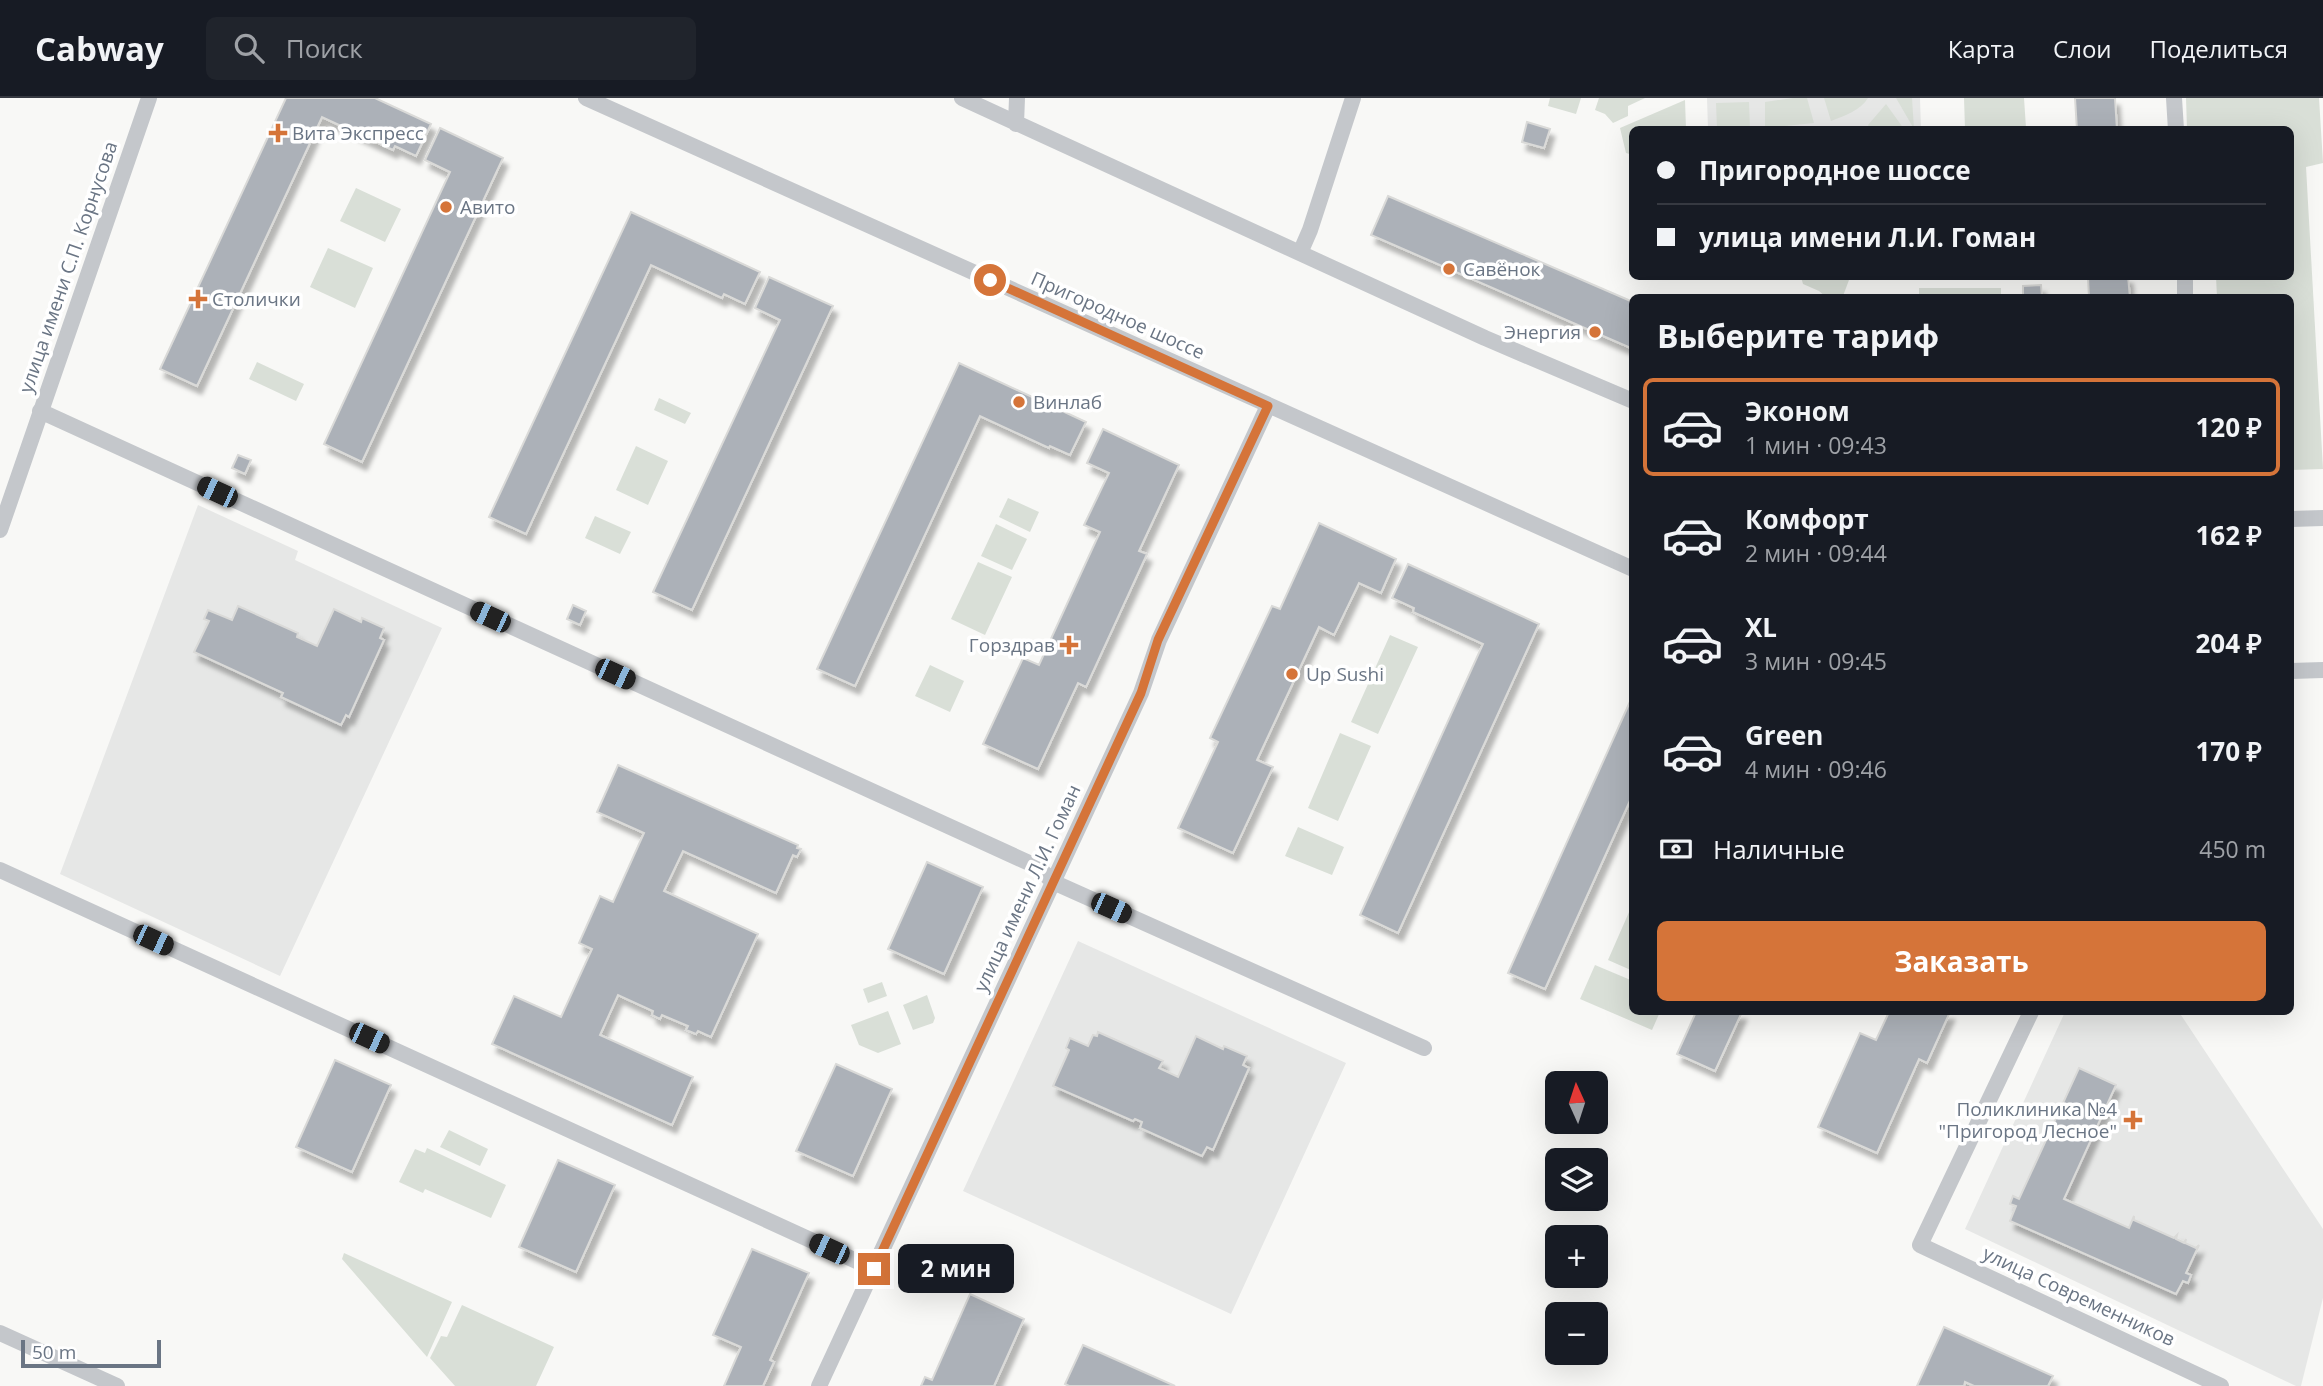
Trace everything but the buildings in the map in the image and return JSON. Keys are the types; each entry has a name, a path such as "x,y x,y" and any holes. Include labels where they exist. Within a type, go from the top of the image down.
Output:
{"street":[{"name":"улица имени С.П. Корнусова","path":"0,530 149,98"},
{"name":"Пригородное шоссе","path":"586,98 1629,567"},
{"path":"962,98 1485,338 1629,399"},
{"path":"1016,124 1017,98"},
{"path":"1300,253 1353,98"},
{"path":"2174,98 2176,126"},
{"name":"улица имени Л.И. Гоман","path":"820,1386 1141,693 1158,640 1268,406"},
{"path":"40,411 1038,867 1053,882 1423,1048"},
{"path":"2294,519 2323,518"},
{"path":"2294,671 2323,670"},
{"path":"0,870 874,1269"},
{"name":"улица Современников","path":"2030,1015 1920,1245 2221,1386"},
{"path":"0,1334 117,1386"}],"shaded area":[{"path":"1550,98 1581,98 1576,114 1548,106"},
{"path":"1599,98 1645,98 1628,106 1628,116 1613,123 1605,114 1595,110"},
{"path":"1707,98 1920,98 1921,126 1708,126"},
{"path":"1807,98 1814,123 1765,126 1765,102"},
{"path":"1824,98 1868,98 1857,109 1831,121"},
{"path":"1896,98 1912,98 1912,126"},
{"path":"1964,98 2024,98 2026,126 1965,126"},
{"path":"2186,98 2319,98 2323,163 2306,167 2323,469 2294,470 2294,294 2217,294 2216,280 2294,280 2294,126 2187,126"},
{"path":"1685,100 1686,126 1629,126 1629,154 1626,153 1620,128"},
{"path":"1749,102 1750,126 1717,126 1716,103"},
{"path":"1886,104 1902,126 1868,126"},
{"path":"356,188 401,209 385,242 340,221"},
{"path":"328,248 373,268 355,308 310,287"},
{"path":"1802,280 1849,280 1844,294 1822,294 1803,284"},
{"path":"1919,288 2001,288 2001,294 1919,294"},
{"path":"257,362 304,384 296,401 249,379"},
{"path":"659,398 691,413 685,424 654,410"},
{"path":"636,446 668,461 648,505 616,490"},
{"path":"1008,498 1039,512 1030,532 999,517"},
{"path":"198,505 298,551 295,560 442,628 280,976 60,874"},
{"path":"595,516 631,532 620,554 585,538"},
{"path":"996,524 1027,539 1012,570 981,556"},
{"path":"978,562 1012,577 985,635 951,619"},
{"path":"1390,635 1418,647 1378,734 1351,722"},
{"path":"930,665 964,681 950,712 915,696"},
{"path":"1340,733 1371,746 1338,821 1308,808"},
{"path":"1298,827 1344,847 1332,875 1285,856"},
{"path":"1629,912 1629,969 1608,960"},
{"path":"1078,941 1346,1063 1231,1314 963,1191"},
{"path":"1595,965 1629,979 1629,1015 1659,1015 1652,1030 1580,999"},
{"path":"882,982 887,996 868,1003 863,989"},
{"path":"927,995 935,1018 933,1023 913,1030 903,1005"},
{"path":"888,1011 901,1044 878,1053 859,1045 851,1025"},
{"name":"Поликлиника №4 \"Пригород Лесное\"","path":"2064,1015 2181,1015 2323,1229 2323,1298 2301,1386 2296,1386 1965,1229"},
{"path":"449,1130 488,1149 480,1166 440,1147"},
{"path":"427,1148 506,1185 491,1218 425,1189 423,1193 399,1182 415,1149 425,1153"},
{"path":"344,1253 452,1302 427,1357 342,1259"},
{"path":"462,1305 554,1347 536,1386 455,1386 430,1358 441,1336 447,1337"}],"place":[{"name":"Вита Экспресс","path":"278,133"},
{"name":"Авито","path":"446,207"},
{"name":"Савёнок","path":"1449,269"},
{"name":"Столички","path":"198,299"},
{"name":"Энергия","path":"1595,332"},
{"name":"Винлаб","path":"1019,402"},
{"name":"Горздрав","path":"1069,645"},
{"name":"Up Sushi","path":"1292,674"},
{"name":"Поликлиника №4 \"Пригород Лесное\"","path":"2133,1120"}],"route":[{"path":"874,1269 1141,693 1158,640 1268,406 990,280"}]}
